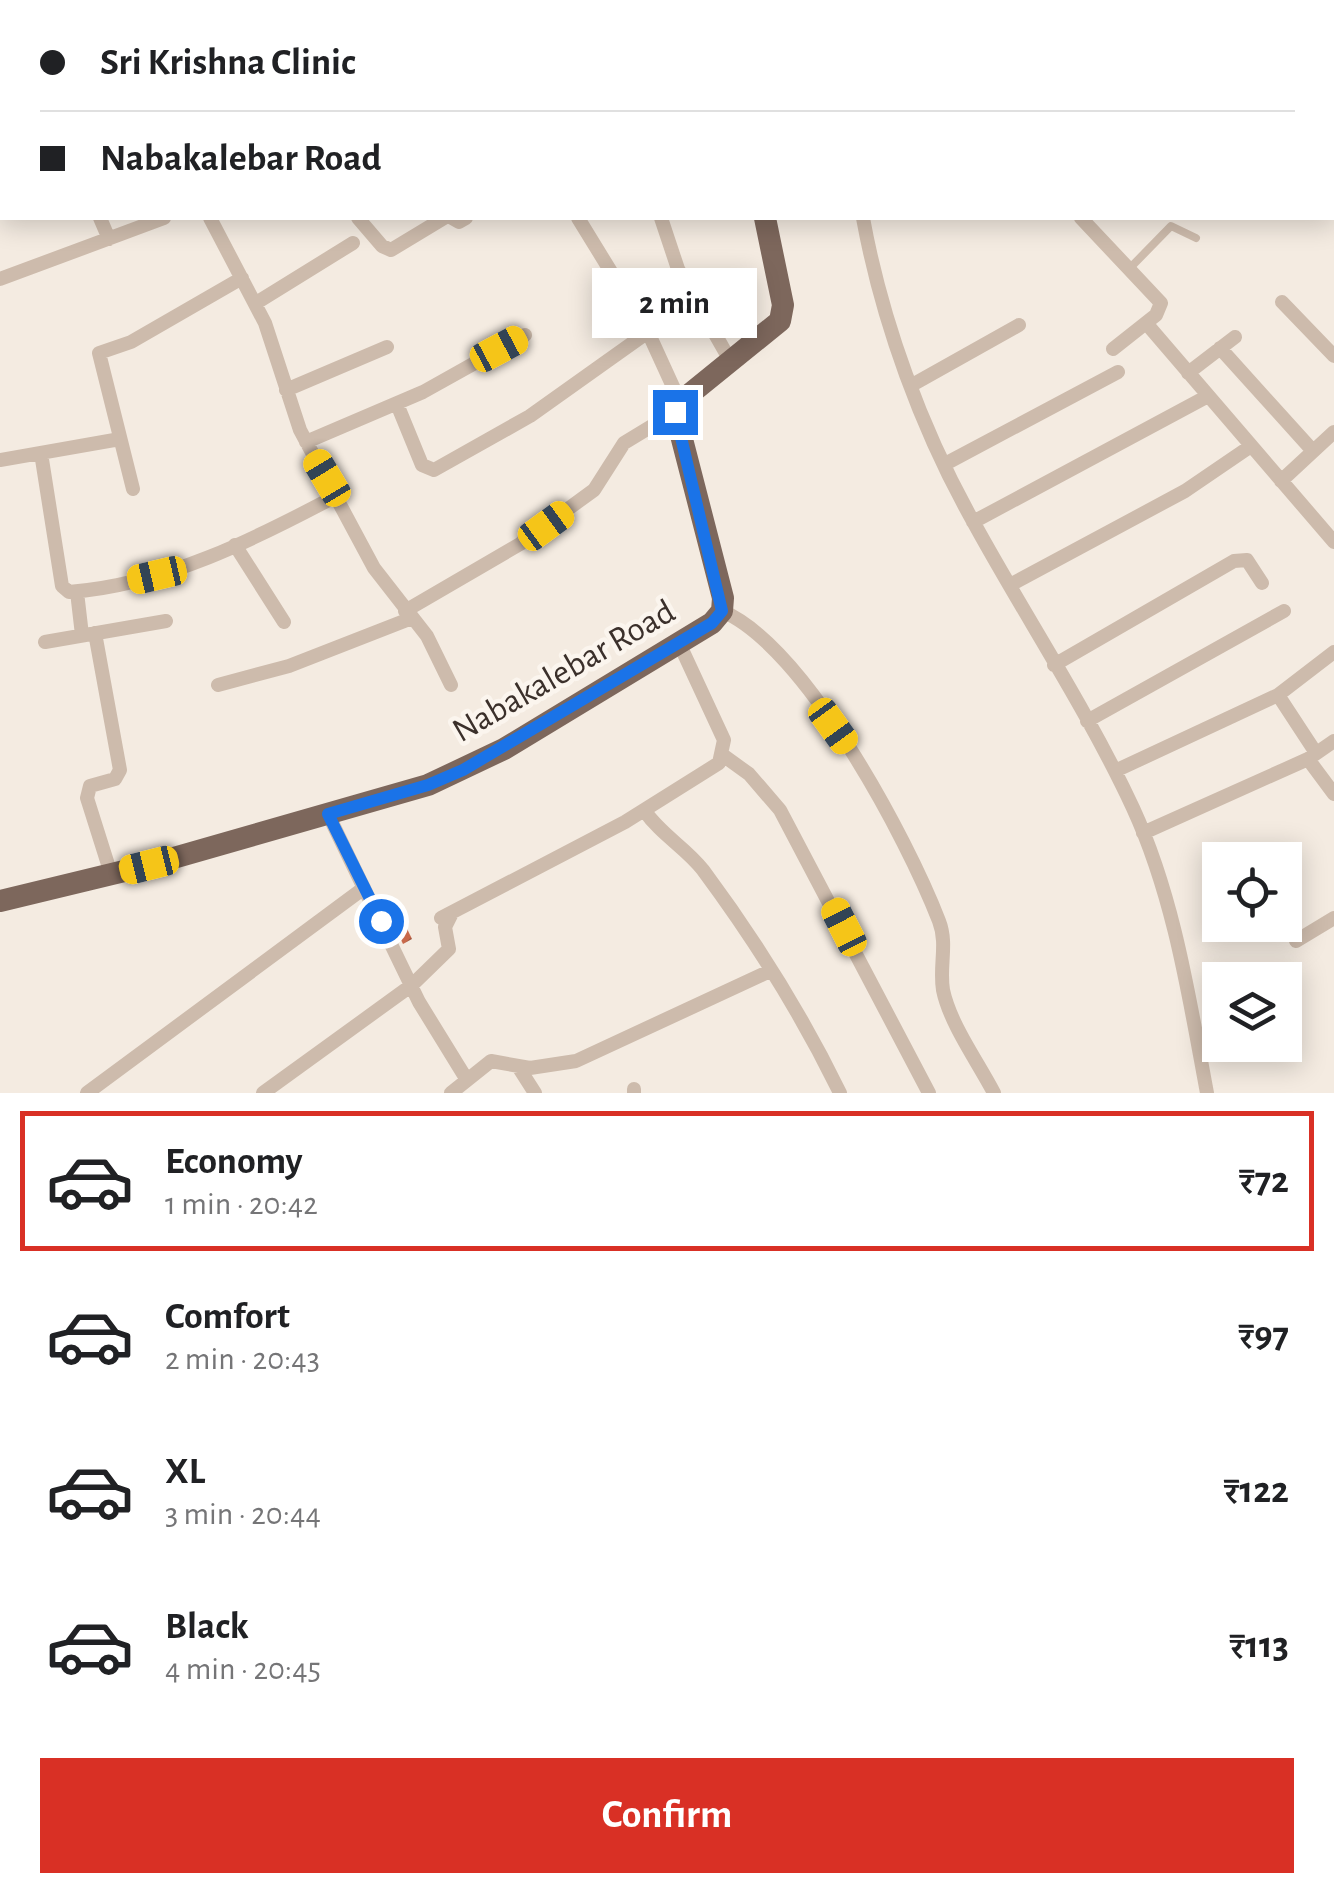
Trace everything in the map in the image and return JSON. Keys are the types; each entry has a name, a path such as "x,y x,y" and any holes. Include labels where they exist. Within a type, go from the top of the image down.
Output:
{"main road":[{"path":"678,407 773,329 783,313 765,220"},
{"name":"Nabakalebar Road","path":"0,901 428,785 463,770 712,623 722,611 678,407"}],"street":[{"path":"101,220 109,239"},
{"path":"0,280 159,220"},
{"path":"211,220 256,303 306,442 374,568 427,636 452,685"},
{"path":"360,220 382,246 391,250 441,220"},
{"path":"218,685 289,666 408,614 583,498 600,484 624,443 678,407 648,332 579,220"},
{"path":"662,220 686,285 731,362"},
{"path":"864,220 912,384 945,464 973,522 1115,771 1143,832 1183,962 1208,1093"},
{"path":"1087,220 1161,303 1146,323 1113,349"},
{"path":"256,303 353,242"},
{"path":"133,488 99,354 131,342 242,278"},
{"path":"1282,302 1334,356"},
{"path":"1146,323 1334,542"},
{"path":"912,384 1019,325"},
{"path":"397,404 422,465 434,470 530,416 648,332"},
{"path":"306,442 397,404 525,335"},
{"path":"1188,373 1234,336"},
{"path":"286,390 338,372 387,347"},
{"path":"1220,348 1313,451"},
{"path":"945,464 1118,372"},
{"path":"973,522 1208,396"},
{"path":"1281,480 1332,437"},
{"path":"0,460 120,439"},
{"path":"1010,585 1186,491 1252,446"},
{"path":"41,453 62,586 77,592 157,575 235,545 338,495"},
{"path":"235,545 284,622"},
{"path":"1054,664 1234,561 1247,560 1262,582"},
{"path":"77,592 120,770 115,779 90,786 86,798 111,874"},
{"path":"722,611 756,631 815,700 900,829 940,925 945,998 994,1093"},
{"path":"1087,721 1284,611"},
{"path":"45,642 166,621"},
{"path":"263,1093 412,985 449,949 446,916 644,810 704,775 724,756 724,740 679,644"},
{"path":"1115,771 1278,695 1334,652"},
{"path":"1278,695 1334,794"},
{"path":"1143,832 1312,756 1334,741"},
{"path":"724,756 749,774 780,810 929,1093"},
{"path":"644,810 665,838 702,869 797,1010 840,1093"},
{"path":"328,814 412,985 468,1080"},
{"path":"88,1093 364,888"},
{"path":"1302,937 1334,918"},
{"path":"451,1093 497,1058 519,1068 576,1061 770,971"},
{"path":"519,1068 534,1093"}],"lane":[{"path":"1130,268 1171,226 1196,238"}],"building":[{"path":"397,908 412,939 403,944 388,913"}],"route":[{"path":"381,921 328,814 428,785 504,749 712,623 722,611 723,598 675,412"}]}
